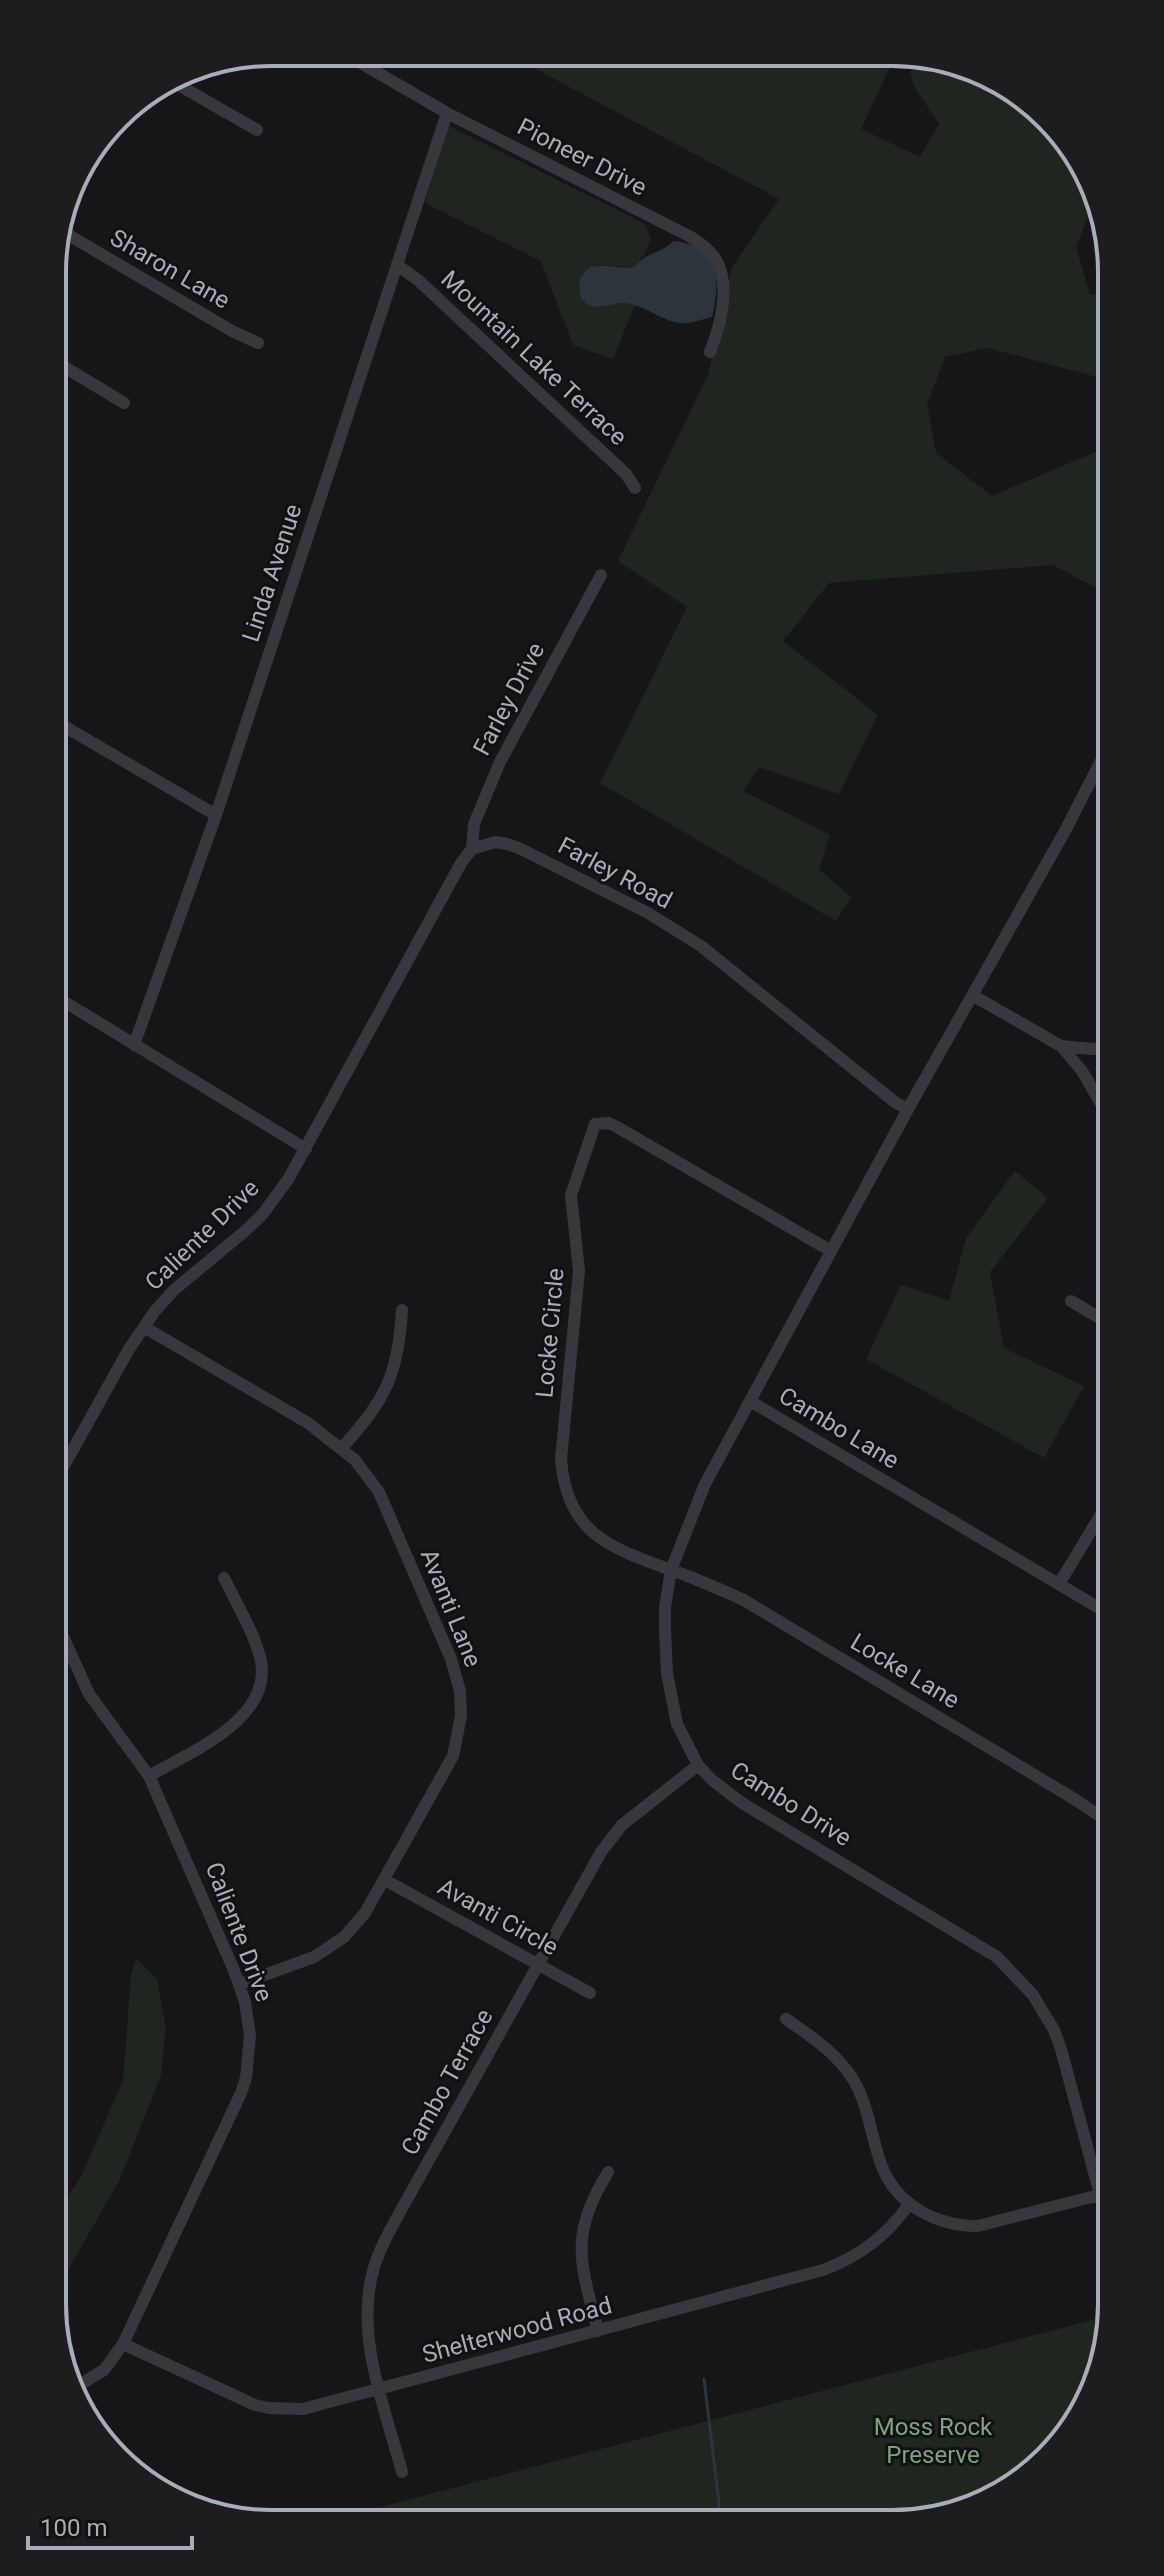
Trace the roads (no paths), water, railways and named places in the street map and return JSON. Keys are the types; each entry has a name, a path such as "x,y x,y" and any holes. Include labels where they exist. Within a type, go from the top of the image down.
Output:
{"street":[{"name":"Pioneer Drive","path":"366,66 447,113 691,237 706,248 717,260 722,280 719,328 710,352"},
{"path":"374,71 375,66"},
{"path":"183,87 257,130"},
{"name":"Linda Avenue","path":"134,1045 216,815 447,113"},
{"name":"Sharon Lane","path":"70,236 232,331 258,343"},
{"name":"Mountain Lake Terrace","path":"397,265 418,280 626,474 635,488"},
{"path":"66,368 124,403"},
{"name":"Farley Drive","path":"472,849 474,824 500,762 601,575"},
{"path":"66,727 216,815"},
{"path":"908,1109 1098,767"},
{"name":"Farley Road","path":"472,849 495,842 521,849 648,913 701,946 896,1103 908,1109"},
{"path":"66,1003 306,1149 461,863 472,849"},
{"path":"972,995 1061,1046 1082,1071 1098,1099"},
{"path":"1061,1046 1098,1048"},
{"name":"Cambo Lane","path":"908,1109 750,1401 1098,1607"},
{"name":"Locke Circle","path":"671,1570 631,1556 598,1538 576,1511 562,1475 562,1441 579,1271 571,1195 591,1131 595,1124 602,1122 617,1127 831,1251"},
{"name":"Caliente Drive","path":"66,1461 144,1327 174,1290 262,1215 306,1149"},
{"path":"1071,1301 1098,1317"},
{"path":"342,1448 376,1407 389,1384 399,1353 402,1310"},
{"name":"Avanti Lane","path":"144,1327 308,1423 355,1460 379,1492 451,1659 460,1691 461,1716 453,1756 385,1880 354,1926 329,1948 292,1967 240,1984"},
{"name":"Cambo Drive","path":"750,1401 701,1493 671,1570 665,1607 671,1699 677,1724 698,1765 742,1803 951,1928 1006,1965 1033,1995 1045,2014 1066,2066 1098,2171"},
{"path":"1059,1584 1098,1519"},
{"name":"Locke Lane","path":"671,1570 742,1599 1098,1815"},
{"path":"149,1776 235,1725 247,1711 259,1688 262,1676 260,1657 224,1578"},
{"name":"Caliente Drive","path":"66,1643 89,1694 149,1776 240,1984 250,2035 246,2078 231,2117 123,2344 104,2370 82,2383"},
{"name":"Cambo Terrace","path":"402,2472 379,2389 367,2323 369,2292 378,2256 537,1964 612,1835 632,1815 698,1765"},
{"name":"Avanti Circle","path":"385,1880 590,1993"},
{"path":"786,2019 831,2052 854,2081 880,2163 909,2204 943,2222 978,2226 1098,2196"},
{"path":"598,2331 580,2248 589,2206 608,2172"},
{"name":"Shelterwood Road","path":"123,2344 240,2399 269,2408 303,2409 834,2265 873,2244 909,2204"}],"waterway":[{"path":"704,2379 718,2510"}],"park label":[{"name":"Moss Rock Preserve","path":"933,2441"}]}
